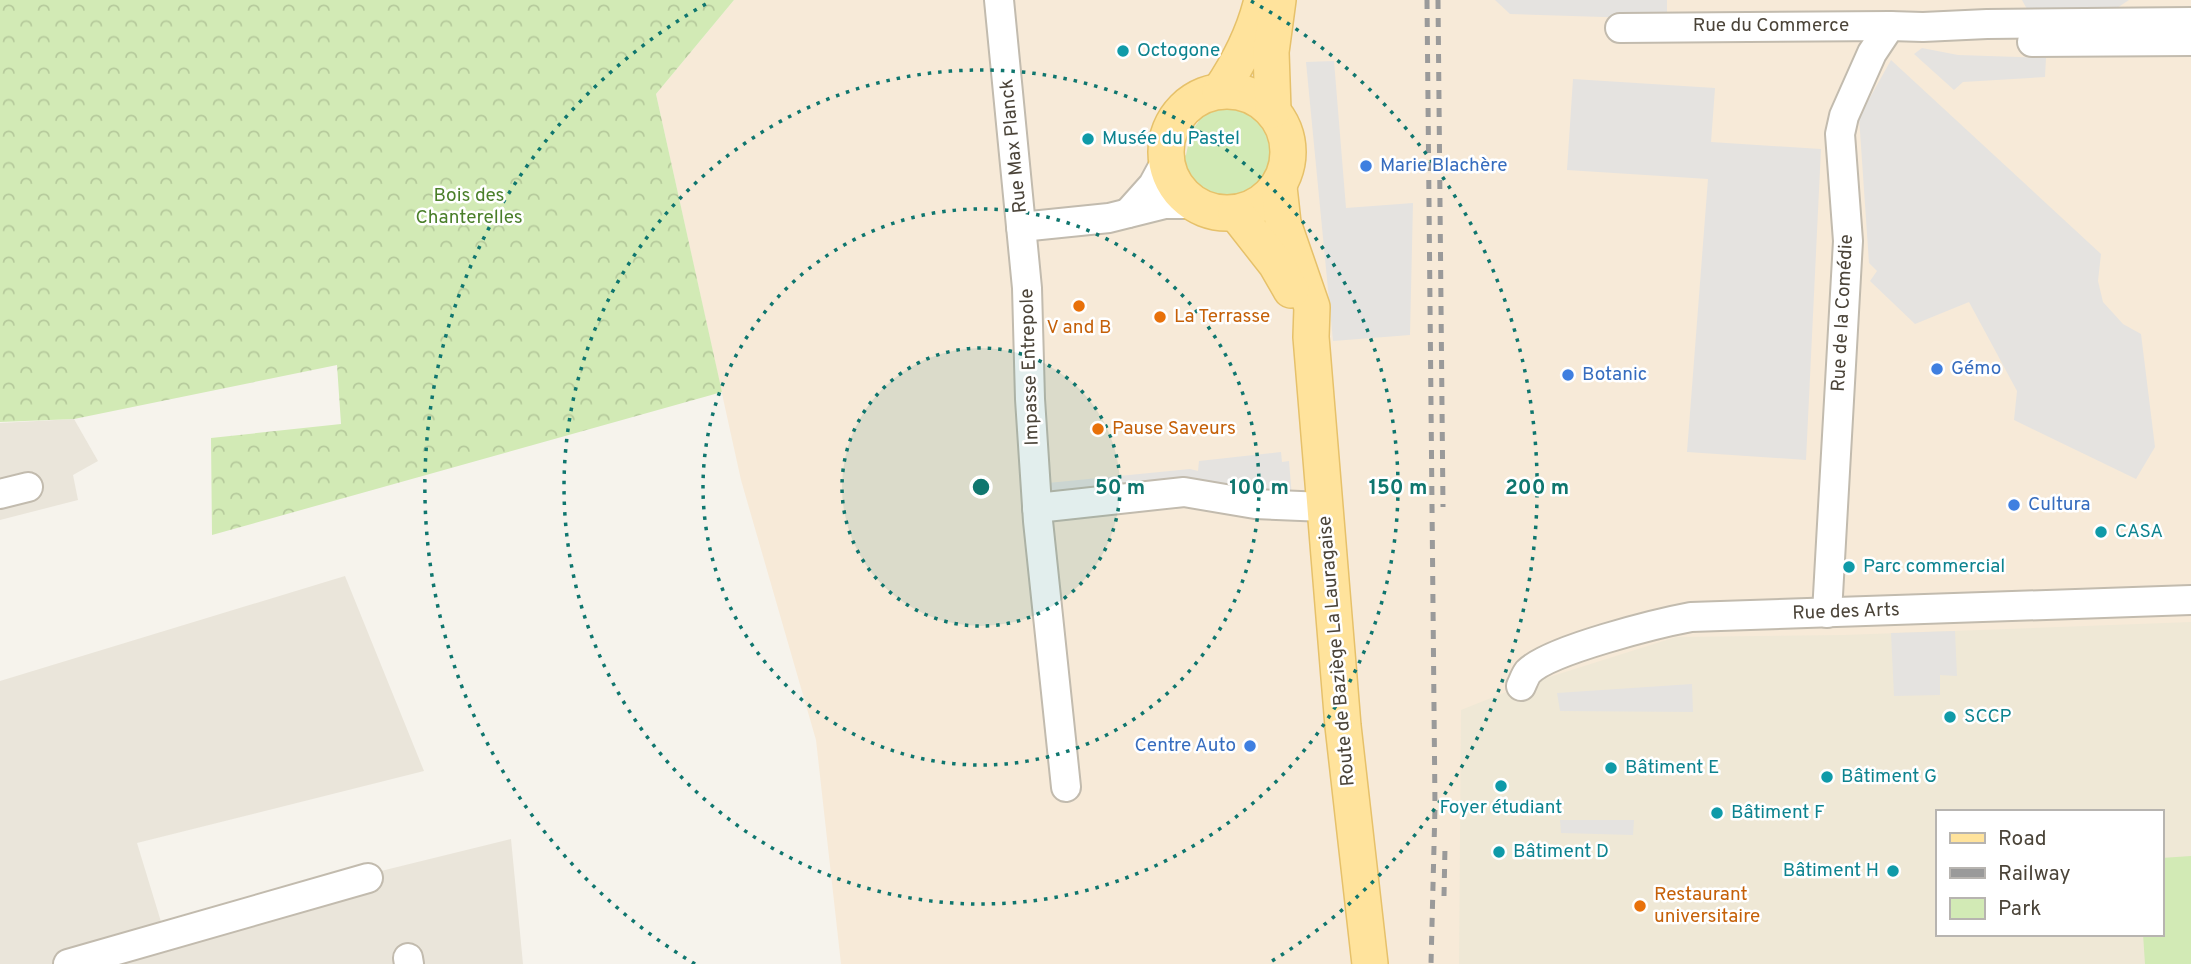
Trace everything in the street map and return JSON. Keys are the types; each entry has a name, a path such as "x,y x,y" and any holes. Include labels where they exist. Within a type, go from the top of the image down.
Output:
{"main road":[{"path":"1220,91 1239,63 1257,20 1262,0"},
{"path":"1273,110 1271,52 1278,0"},
{"path":"1220,91 1239,92 1257,98 1273,110 1288,139 1286,172 1279,187 1267,200 1236,214 1207,211 1193,204 1171,178 1166,161 1167,142 1173,123 1185,107 1201,96 1220,91"},
{"name":"Route de Baziège La Lauragaise","path":"1279,187 1283,223 1312,307 1311,337 1346,752 1370,964"},
{"name":"Route de Baziège La Lauragaise","path":"1236,214 1276,264 1294,296 1311,337"}],"street":[{"name":"Rue Max Planck","path":"999,0 1021,227 1110,218 1165,204 1193,204"},
{"name":"Rue du Commerce","path":"1619,29 2191,22"},
{"name":"Rue de la Comédie","path":"1827,613 1849,241 1840,134 1844,116 1872,53 1890,26"},
{"name":"Rue du Commerce","path":"1923,27 1962,40 2061,43 2191,41"},
{"path":"1128,213 1153,185 1166,161"},
{"name":"Impasse Entrepole","path":"1021,227 1027,288 1037,508 1066,787"},
{"path":"0,494 28,487"},
{"path":"1037,508 1184,492 1255,504 1325,507"},
{"name":"Rue des Arts","path":"1521,686 1527,673 1543,661 1666,622 1691,617 2191,600"},
{"path":"68,964 368,878"}],"shaded area":[{"path":"734,0 2191,0 2191,964 841,964 816,740 741,480 656,94"},
{"path":"1495,0 1667,0 1667,19 1510,14"},
{"path":"2022,0 2129,0 2114,10 2028,11"},
{"path":"1922,48 1958,55 2046,58 2045,77 1963,82 1954,90 1914,54"},
{"path":"1891,60 2101,254 2098,281 2103,302 2123,324 2141,334 2155,447 2136,479 2014,420 2017,391 1969,302 1915,324 1870,281 1877,271 1869,263 1859,117"},
{"path":"1334,61 1346,208 1413,203 1410,335 1333,341 1306,62"},
{"path":"1573,79 1715,88 1711,142 1821,149 1806,460 1687,452 1708,179 1567,170"},
{"path":"74,419 98,461 73,475 78,500 0,520 0,423"},
{"path":"1281,452 1282,462 1289,461 1292,497 1055,496 1048,483 1190,469 1198,471 1199,461"},
{"path":"345,576 424,771 137,843 162,925 511,839 523,964 0,964 0,681"},
{"path":"2191,622 2191,964 1459,964 1461,710 1521,686 1676,637 1844,635"},
{"path":"1955,631 1957,676 1940,675 1940,695 1894,696 1891,633"},
{"path":"1692,684 1693,712 1560,711 1557,693"},
{"path":"1560,820 1634,820 1633,835 1561,833"}],"green space":[{"name":"Bois des Chanterelles","path":"0,0 734,0 656,94 722,392 212,535 211,438 341,424 337,365 74,419 0,422"},
{"path":"1222,102 1249,108 1266,121 1274,139 1275,159 1269,178 1255,193 1236,201 1205,196 1194,189 1182,173 1178,160 1186,155 1191,132 1199,121 1195,113 1209,105"},
{"path":"2191,856 2191,964 2145,964 2143,936 2163,936 2163,858"}],"railway":[{"path":"1427,0 1435,807 1431,964"},
{"path":"1438,0 1443,507"},
{"path":"1444,896 1445,847"}],"place":[{"name":"Octogone","path":"1123,51"},
{"name":"Musée du Pastel","path":"1088,139"},
{"name":"Marie Blachère","path":"1366,166"},
{"name":"V and B","path":"1079,306"},
{"name":"La Terrasse","path":"1160,317"},
{"name":"Gémo","path":"1937,369"},
{"name":"Botanic","path":"1568,375"},
{"name":"Pause Saveurs","path":"1098,429"},
{"name":"Cultura","path":"2014,505"},
{"name":"CASA","path":"2101,532"},
{"name":"Parc commercial","path":"1849,567"},
{"name":"SCCP","path":"1950,717"},
{"name":"Centre Auto","path":"1250,746"},
{"name":"Bâtiment E","path":"1611,768"},
{"name":"Bâtiment G","path":"1827,777"},
{"name":"Foyer étudiant","path":"1501,786"},
{"name":"Bâtiment F","path":"1717,813"},
{"name":"Bâtiment D","path":"1499,852"},
{"name":"Bâtiment H","path":"1893,871"},
{"name":"Restaurant universitaire","path":"1640,906"}]}
